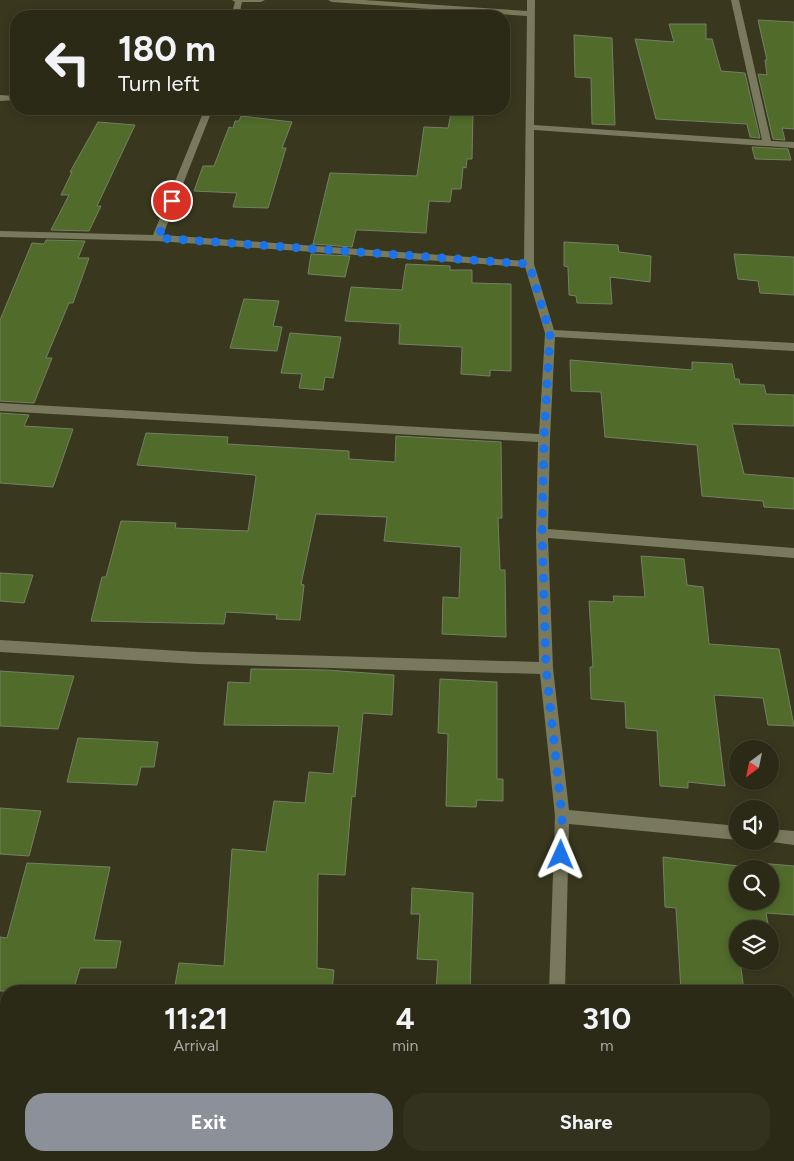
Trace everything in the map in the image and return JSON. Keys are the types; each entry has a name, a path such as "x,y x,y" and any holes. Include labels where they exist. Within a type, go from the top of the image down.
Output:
{"street":[{"path":"238,0 261,0"},
{"path":"332,0 473,10"},
{"path":"531,0 529,264 550,333 544,438 542,533 546,668 562,816 557,985"},
{"path":"735,0 767,143"},
{"path":"510,13 530,14"},
{"path":"158,238 207,115"},
{"path":"529,127 794,145"},
{"path":"0,234 158,238 529,264"},
{"path":"550,333 794,347"},
{"path":"0,407 544,438"},
{"path":"542,533 794,553"},
{"path":"0,646 197,658 546,668"},
{"path":"562,816 729,832"},
{"path":"779,837 794,838"}],"building":[{"path":"758,20 794,22 794,129 782,128 785,140 773,139 758,74 767,75 765,60 767,60"},
{"path":"669,24 706,24 706,39 712,39 721,71 745,73 760,138 750,137 747,124 656,119 635,39 674,42"},
{"path":"574,35 612,38 615,125 592,124 591,78 575,77"},
{"path":"451,115 473,115 472,159 467,159 466,168 463,167 461,189 452,189 450,202 429,201 426,233 356,230 352,247 313,244 330,173 417,176 424,127 448,128"},
{"path":"241,116 292,122 282,148 286,148 268,208 233,207 237,193 194,191 203,166 214,166 229,127 233,128 235,121 239,121"},
{"path":"98,122 135,125 97,206 101,206 89,231 51,230 69,195 61,195 72,172 70,172"},
{"path":"752,147 788,149 791,160 755,159"},
{"path":"46,240 85,241 78,258 89,258 73,303 69,303 46,358 52,358 34,403 0,401 0,320 32,243 44,244"},
{"path":"564,242 618,245 619,252 651,256 650,282 610,277 612,304 577,303 576,296 569,295 568,267 564,266"},
{"path":"311,254 350,256 345,277 308,274"},
{"path":"734,254 794,257 794,295 760,293 758,281 738,279"},
{"path":"406,264 450,266 450,270 472,270 472,283 511,284 511,371 490,370 490,376 461,374 462,347 399,344 400,324 345,321 351,287 402,290"},
{"path":"244,299 279,301 273,326 282,327 277,351 230,348"},
{"path":"290,333 341,337 333,378 325,377 323,390 299,388 302,374 281,373"},
{"path":"570,360 692,370 692,362 732,364 735,379 739,379 740,384 764,385 766,394 794,395 794,426 732,424 744,474 794,478 794,509 764,507 763,501 702,496 697,445 605,437 601,392 571,391"},
{"path":"0,413 29,415 24,426 73,429 53,487 0,483"},
{"path":"146,433 228,437 227,444 349,451 349,459 395,462 396,436 501,442 502,518 498,518 500,570 505,570 506,637 442,634 443,597 459,598 461,547 384,541 387,517 316,514 301,584 304,585 300,620 276,619 277,615 226,612 224,624 91,621 102,577 106,577 121,521 176,523 175,528 248,531 255,475 137,465"},
{"path":"641,556 684,559 687,585 703,587 709,644 779,649 794,726 768,725 763,698 714,695 725,786 688,782 688,788 660,786 657,731 626,728 625,702 591,699 590,667 593,667 589,601 614,602 613,596 645,597"},
{"path":"0,573 33,575 24,603 0,601"},
{"path":"251,669 327,670 394,675 392,715 363,713 355,797 352,796 345,875 318,874 317,968 334,970 333,985 175,985 179,963 224,966 232,849 266,852 274,801 305,803 309,772 333,774 339,726 224,725 228,682 250,683"},
{"path":"0,671 74,676 58,729 0,726"},
{"path":"440,679 497,682 497,779 503,779 503,801 477,800 476,807 446,806 448,734 438,733"},
{"path":"78,738 158,742 154,767 141,767 137,785 67,782"},
{"path":"0,808 41,811 29,856 0,854"},
{"path":"663,857 729,865 729,910 779,910 779,865 794,866 794,915 766,913 767,920 729,920 729,970 741,970 743,985 681,985 676,908 665,907"},
{"path":"27,863 110,867 94,940 121,941 116,968 80,968 75,985 0,985 0,937 7,938"},
{"path":"412,888 473,893 470,985 436,985 438,960 417,959 420,914 411,914"}],"route":[{"path":"172,201 158,238 529,264 550,333 544,438 542,533 546,668 562,816 561,855"}]}
